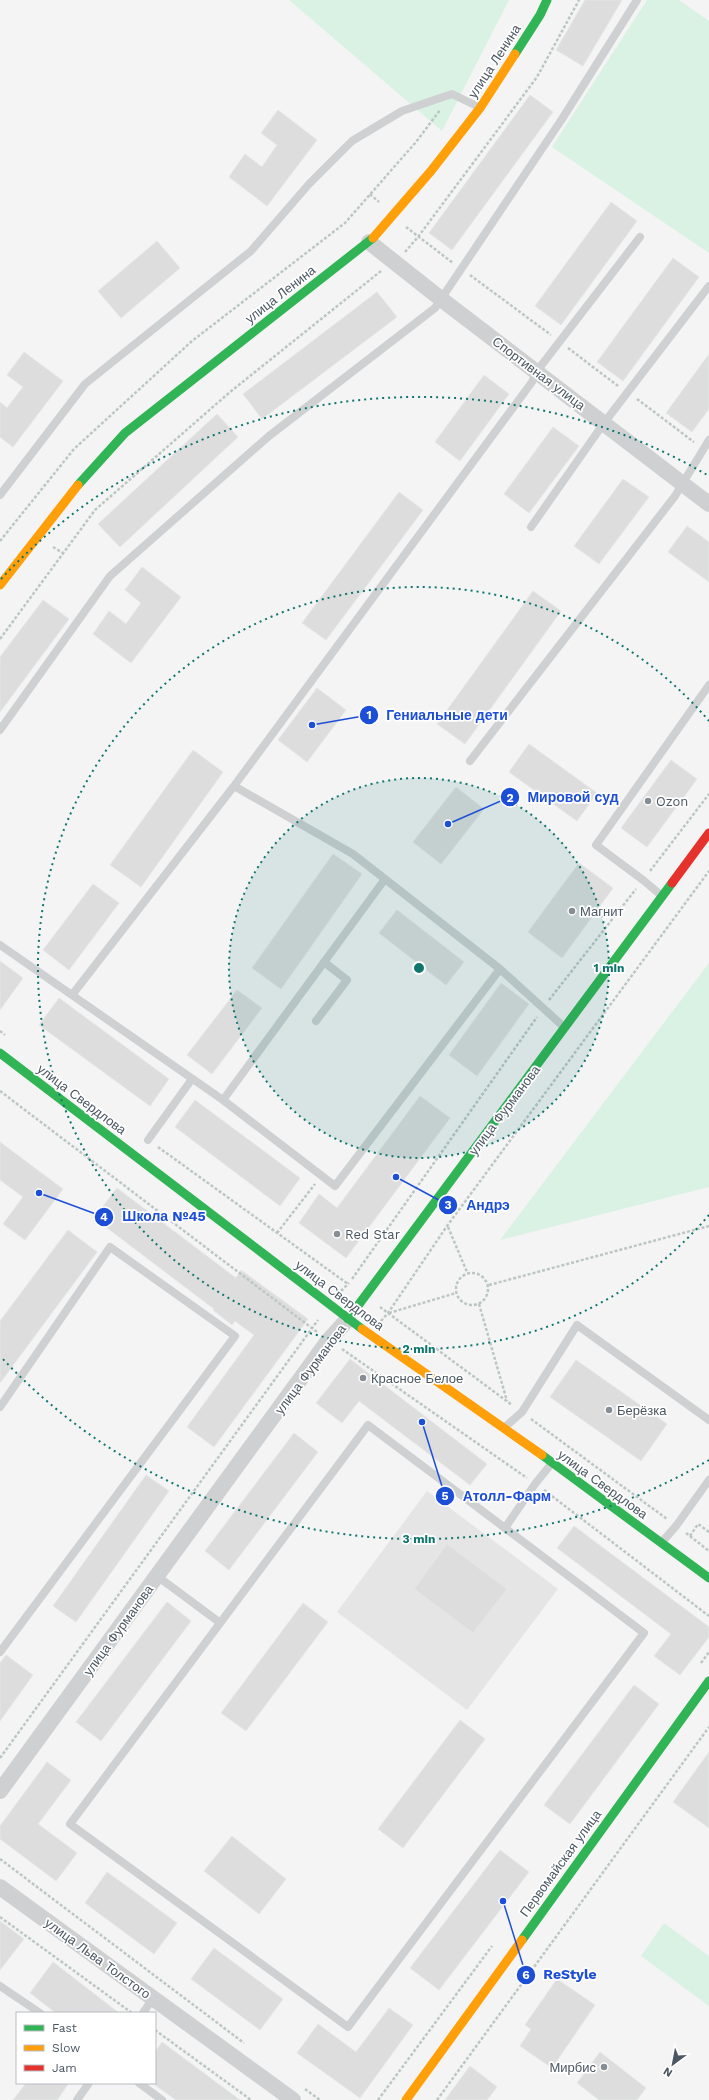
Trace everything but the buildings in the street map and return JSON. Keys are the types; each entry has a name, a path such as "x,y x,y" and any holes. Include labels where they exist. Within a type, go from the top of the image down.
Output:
{"main road":[{"name":"улица Ленина","path":"2,579 75,488 125,433 202,371 369,242 431,171 480,108 540,15 547,0"},
{"name":"улица Фурманова","path":"348,1319 709,833"},
{"name":"улица Свердлова","path":"0,1053 348,1319 505,1428 709,1578"},
{"name":"Первомайская улица","path":"406,2100 709,1681"}],"street":[{"name":"Спортивная улица","path":"369,242 441,299 709,504"},
{"name":"улица Фурманова","path":"0,1791 328,1341 348,1319"},
{"name":"улица Льва Толстого","path":"0,1887 293,2100"}],"lane":[{"path":"0,730 110,576 269,436 435,308 562,119 636,0"},
{"path":"0,495 86,384 251,251 309,184 352,140 402,111 452,94 480,108"},
{"path":"72,995 234,786 532,382 537,371 640,237"},
{"path":"531,527 604,423 709,286"},
{"path":"470,761 675,496 681,483 709,440"},
{"path":"662,897 643,880 596,845 709,685"},
{"path":"234,786 353,854 500,969 565,1028"},
{"path":"223,1100 385,879"},
{"path":"0,945 223,1100 336,1186 500,969"},
{"path":"316,1021 347,980 324,962"},
{"path":"148,1140 192,1079"},
{"path":"0,1406 110,1247 235,1336 0,1652"},
{"path":"505,1428 522,1412 577,1325 709,1420"},
{"path":"368,1425 505,1528 644,1633 348,2027 70,1824 219,1622 368,1425"},
{"path":"505,1528 535,1484 553,1463"},
{"path":"661,1543 676,1526 709,1480"},
{"path":"158,1576 219,1622"},
{"path":"0,1986 39,2012"},
{"path":"144,2012 153,1998"},
{"path":"77,2100 88,2084"},
{"path":"141,2084 162,2100"}],"path":[{"path":"0,639 95,510 230,392 383,269 395,263 418,237 537,77 579,0"},
{"path":"0,541 80,444 192,341 345,223 416,142 452,94"},
{"path":"148,1140 348,1284 543,1008 709,794"},
{"path":"388,1313 448,1226 709,871"},
{"path":"0,1031 10,1038"},
{"path":"0,1091 312,1328 0,1758"},
{"path":"277,1233 321,1175"},
{"path":"448,1226 467,1272"},
{"path":"489,1285 709,1226"},
{"path":"467,1272 481,1274 489,1285 488,1296 479,1304 465,1304 456,1293 457,1280 467,1272"},
{"path":"388,1313 456,1293"},
{"path":"479,1304 507,1401"},
{"path":"388,1313 709,1551"},
{"path":"690,1536 698,1524 709,1532"},
{"path":"437,2100 709,1727"},
{"path":"0,1859 245,2043"},
{"path":"0,1917 131,2012"},
{"path":"156,2031 251,2100"},
{"path":"301,2086 320,2100"}],"shaded area":[{"path":"427,1491 558,1589 467,1710 337,1612"}],"green space":[{"path":"289,0 509,0 442,131"},
{"path":"647,0 679,0 709,21 709,253 552,147"},
{"path":"709,963 709,1187 500,1240"},
{"path":"664,1923 709,1956 709,2006 641,1956"}],"traffic: fast":[{"path":"515,54 540,15 547,0"},
{"path":"78,485 125,433 373,238"},
{"path":"348,1319 672,883"},
{"path":"0,1053 362,1329"},
{"path":"542,1455 709,1578"},
{"path":"522,1940 709,1681"}],"traffic: slow":[{"path":"373,238 431,171 480,108 515,54"},
{"path":"0,585 78,485"},
{"path":"362,1329 542,1455"},
{"path":"406,2100 522,1940"}],"traffic: jam":[{"path":"672,883 709,833"}],"place":[{"name":"Гениальные дети","path":"312,725"},
{"name":"Ozon","path":"648,801"},
{"name":"Мировой суд","path":"448,824"},
{"name":"Магнит","path":"572,911"},
{"name":"Андрэ","path":"396,1177"},
{"name":"Школа №45","path":"39,1193"},
{"name":"Red Star","path":"337,1234"},
{"name":"Красное Белое","path":"363,1378"},
{"name":"Берёзка","path":"609,1410"},
{"name":"Атолл-Фарм","path":"422,1422"},
{"name":"ReStyle","path":"503,1901"},
{"name":"Мирбис","path":"604,2067"}]}
